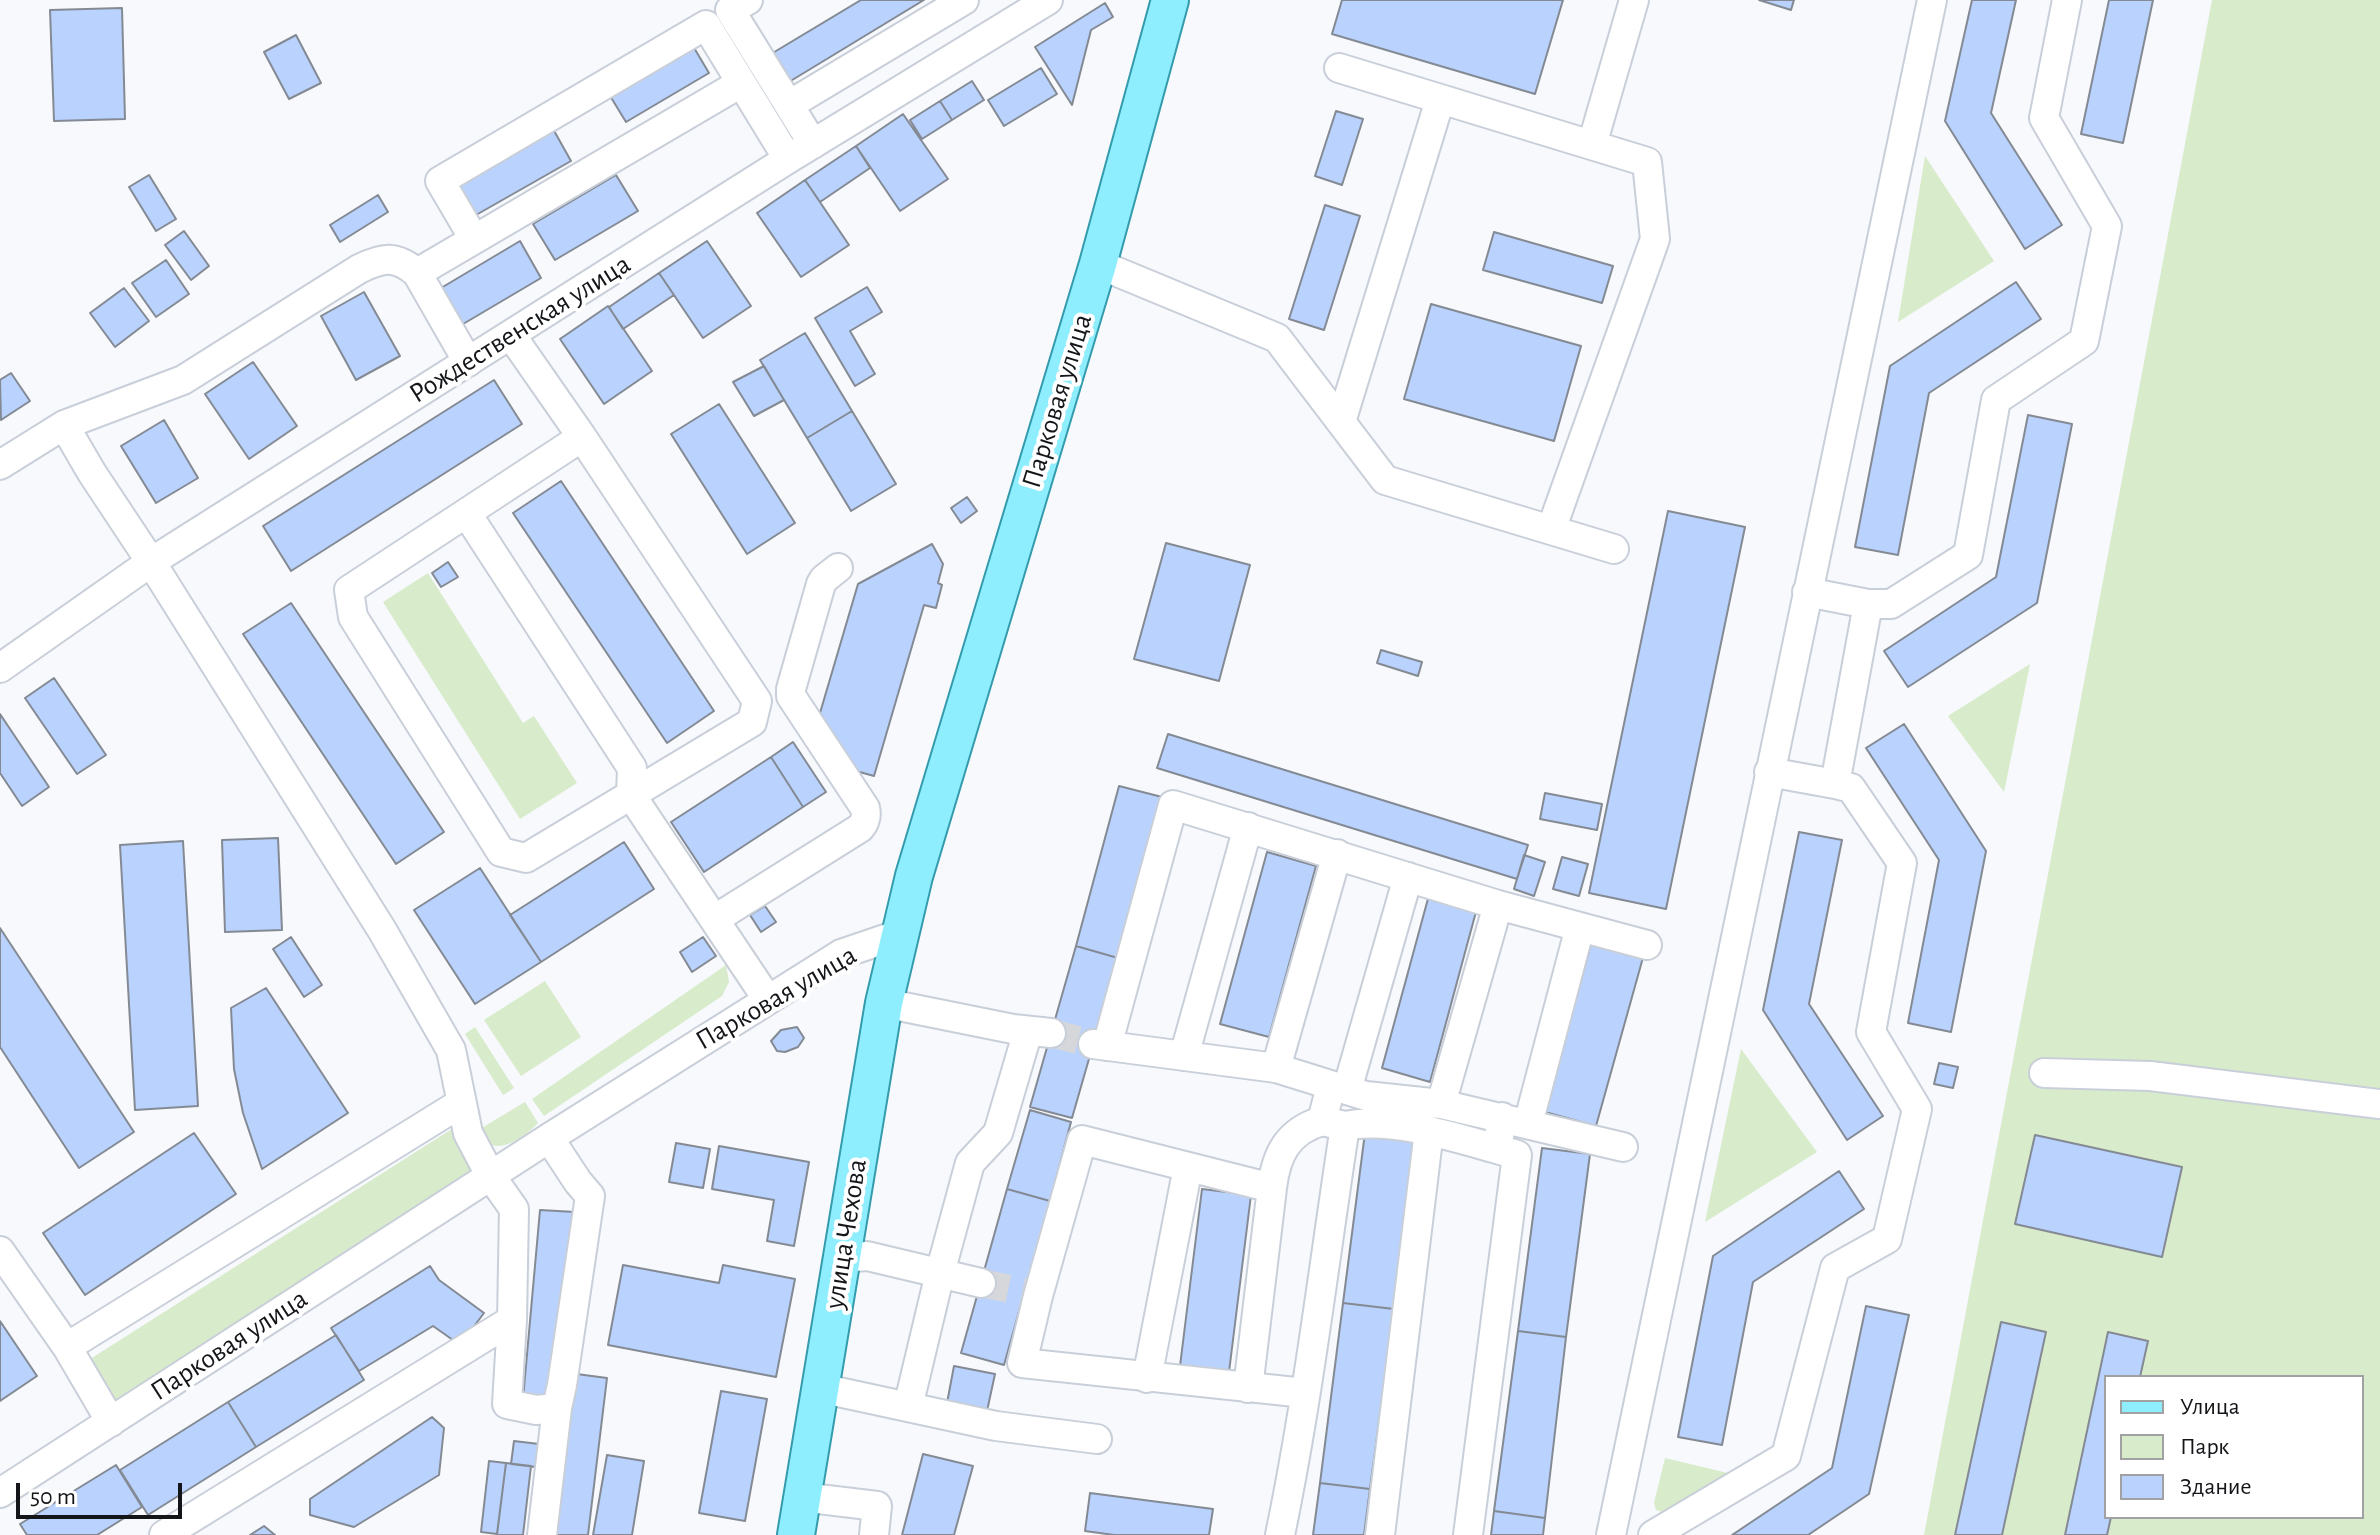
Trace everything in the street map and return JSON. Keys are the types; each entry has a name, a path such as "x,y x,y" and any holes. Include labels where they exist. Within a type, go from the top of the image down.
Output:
{"main road":[{"name":"Парковая улица","path":"900,934 919,860 1098,264 1170,0"},
{"name":"улица Чехова","path":"796,1535 884,1003 900,934"}],"street":[{"path":"748,0 730,10 813,144"},
{"path":"789,105 964,0"},
{"name":"Рождественская улица","path":"0,668 151,562 788,159 1048,0"},
{"path":"1592,145 1634,0"},
{"path":"1611,1535 1932,0"},
{"path":"1807,592 1868,604 1891,604 1968,555 1996,400 2084,341 2107,226 2044,118 2067,0"},
{"path":"926,23 950,60"},
{"path":"474,239 440,181 706,25 788,159"},
{"path":"1339,68 1647,162 1655,239 1551,530"},
{"path":"417,273 741,83"},
{"path":"1341,422 1440,100"},
{"path":"0,465 64,425 183,380 376,261 405,263 417,273 468,362"},
{"path":"1098,264 1277,338 1385,480 1614,549"},
{"path":"511,335 582,437 757,701 752,722 526,858 501,852 353,617 349,590 582,437"},
{"path":"64,425 382,930 451,1050 468,1133 490,1175 514,1209 507,1404 536,1410 557,1408"},
{"path":"467,514 632,768 631,795 768,1000"},
{"path":"715,919 865,823 865,808 791,696 821,584 838,568"},
{"path":"1835,784 1868,604"},
{"path":"1668,1532 1786,1456 1835,1268 1887,1239 1917,1109 1871,1032 1902,863 1851,788 1769,772"},
{"path":"1623,1147 1441,1104 1366,1096 1276,1068 1100,1045 1173,805 1498,905 1647,945"},
{"path":"1184,1056 1248,827"},
{"path":"1276,1068 1337,854"},
{"path":"1280,1535 1302,1424 1339,1088 1408,877"},
{"path":"1441,1104 1498,905"},
{"path":"1497,1149 1515,1120 1580,927"},
{"name":"Парковая улица","path":"0,1493 490,1175 841,954 900,934"},
{"path":"884,1003 1040,1032 998,1133 970,1163 908,1407"},
{"path":"2044,1073 2150,1076 2380,1104"},
{"path":"67,1347 461,1103"},
{"path":"1248,1388 1272,1188 1279,1155 1306,1126 1363,1122 1429,1131 1517,1155 1468,1535"},
{"path":"1380,1535 1429,1131"},
{"path":"542,1535 557,1408 590,1196 549,1138"},
{"path":"1272,1188 1082,1140 1031,1294 1022,1363 1305,1393"},
{"path":"1147,1378 1188,1167"},
{"path":"0,1251 67,1347 111,1422"},
{"path":"842,1258 867,1256 981,1283"},
{"path":"164,1535 512,1320"},
{"path":"820,1388 996,1426 1097,1439"},
{"path":"802,1497 877,1506 874,1535"}],"green space":[{"path":"2212,0 2380,0 2380,1535 1924,1535"},
{"path":"1925,156 1994,261 1898,322"},
{"path":"428,573 523,723 534,716 577,783 520,819 383,602"},
{"path":"2030,664 2004,792 1948,716"},
{"path":"726,965 729,982 722,996 544,1116 532,1099"},
{"path":"545,981 581,1037 521,1076 484,1020"},
{"path":"475,1027 514,1088 503,1095 465,1034"},
{"path":"1741,1049 1817,1152 1705,1222"},
{"path":"525,1102 538,1123 520,1138 495,1146 475,1132"},
{"path":"455,1127 479,1171 110,1404 84,1363"},
{"path":"1665,1458 1732,1474 1665,1513 1656,1510 1654,1503"}],"building":[{"path":"861,0 924,0 784,85 766,57"},
{"path":"1342,0 1563,0 1535,94 1332,34"},
{"path":"1759,0 1794,0 1791,10"},
{"path":"1972,0 2016,0 1991,113 2062,225 2025,249 1945,121"},
{"path":"2109,0 2153,0 2123,143 2081,134"},
{"path":"1105,3 1113,17 1091,30 1072,105 1035,47"},
{"path":"122,8 125,119 54,121 50,10"},
{"path":"296,35 321,83 289,99 264,52"},
{"path":"687,36 709,73 626,122 604,86"},
{"path":"1041,68 1057,94 1004,126 988,100"},
{"path":"972,81 984,100 952,120 940,101"},
{"path":"940,101 952,120 922,139 910,120"},
{"path":"1336,111 1363,119 1342,185 1315,176"},
{"path":"903,114 948,179 900,211 856,146"},
{"path":"548,120 571,161 476,215 453,176"},
{"path":"856,146 870,168 820,202 805,180"},
{"path":"149,175 176,219 156,231 129,187"},
{"path":"616,175 638,211 555,260 533,224"},
{"path":"805,180 849,245 801,277 757,213"},
{"path":"378,195 388,212 340,242 330,225"},
{"path":"1325,205 1360,216 1324,330 1289,319"},
{"path":"184,231 209,266 191,280 165,245"},
{"path":"1494,232 1613,266 1602,303 1483,270"},
{"path":"520,241 541,278 458,327 436,291"},
{"path":"707,241 751,306 703,338 659,273"},
{"path":"166,260 189,294 156,317 132,283"},
{"path":"659,273 674,295 623,329 609,307"},
{"path":"2016,282 2041,319 1929,393 1898,555 1855,547 1890,366"},
{"path":"867,287 882,312 850,331 875,374 855,386 815,318"},
{"path":"124,288 149,321 115,347 90,313"},
{"path":"364,292 400,356 356,380 321,316"},
{"path":"1431,304 1581,346 1554,441 1404,399"},
{"path":"608,306 652,371 604,404 560,339"},
{"path":"805,333 852,411 807,438 760,360"},
{"path":"253,362 297,426 249,459 205,394"},
{"path":"764,366 784,400 754,416 733,382"},
{"path":"11,373 30,401 1,420 0,380"},
{"path":"494,380 522,424 291,571 263,526"},
{"path":"719,404 795,523 747,554 671,434"},
{"path":"852,411 896,484 851,511 807,438"},
{"path":"2028,415 2072,424 2037,603 1908,687 1884,651 1996,577"},
{"path":"164,420 198,478 156,503 121,446"},
{"path":"561,481 714,711 667,743 513,513"},
{"path":"967,497 977,511 961,523 951,508"},
{"path":"1668,511 1745,527 1666,909 1589,893"},
{"path":"1166,543 1250,565 1219,681 1134,659"},
{"path":"932,544 943,564 938,583 942,585 936,608 924,605 874,776 845,768 820,713 858,584"},
{"path":"448,562 458,577 441,587 432,573"},
{"path":"291,603 444,832 396,864 243,634"},
{"path":"1381,650 1422,662 1418,676 1377,663"},
{"path":"54,678 106,755 77,774 25,698"},
{"path":"0,714 49,787 22,806 0,773"},
{"path":"1904,724 1986,851 1951,1032 1908,1023 1939,860 1866,748"},
{"path":"1168,734 1528,845 1517,879 1157,768"},
{"path":"793,742 826,792 803,807 771,757"},
{"path":"771,757 803,807 704,872 671,822"},
{"path":"1119,786 1162,797 1118,958 1076,946"},
{"path":"1545,793 1602,804 1597,830 1540,819"},
{"path":"1799,832 1842,840 1809,1004 1883,1116 1847,1140 1763,1010"},
{"path":"278,838 282,930 225,932 222,840"},
{"path":"183,841 198,1106 135,1110 120,845"},
{"path":"624,842 654,889 541,962 510,915"},
{"path":"1267,852 1316,866 1269,1037 1220,1024"},
{"path":"1524,855 1545,862 1534,896 1514,889"},
{"path":"1562,857 1588,864 1579,896 1553,889"},
{"path":"480,868 541,962 475,1004 414,910"},
{"path":"1429,895 1477,908 1430,1082 1382,1068"},
{"path":"765,906 776,922 761,932 750,915"},
{"path":"0,928 134,1132 79,1168 0,1047"},
{"path":"291,937 322,985 304,997 273,949"},
{"path":"703,937 716,956 692,972 680,952"},
{"path":"1592,940 1644,954 1596,1126 1545,1112"},
{"path":"1076,946 1118,958 1072,1118 1030,1107"},
{"path":"266,988 348,1113 262,1169 243,1113 234,1069 231,1008"},
{"path":"797,1027 804,1038 798,1047 785,1052 777,1051 771,1041 781,1030"},
{"path":"1939,1063 1958,1067 1953,1088 1934,1084"},
{"path":"1030,1110 1071,1122 1050,1201 1007,1189"},
{"path":"1366,1125 1417,1132 1394,1309 1343,1303"},
{"path":"194,1133 236,1194 85,1295 43,1233"},
{"path":"2035,1135 2182,1167 2162,1257 2015,1224"},
{"path":"676,1143 710,1149 703,1188 669,1182"},
{"path":"719,1146 809,1162 794,1246 767,1241 774,1200 712,1189"},
{"path":"1542,1148 1590,1154 1566,1337 1518,1331"},
{"path":"1839,1171 1864,1209 1753,1282 1722,1445 1678,1437 1713,1256"},
{"path":"1007,1189 1050,1201 1004,1365 961,1353"},
{"path":"1202,1189 1251,1195 1229,1372 1180,1366"},
{"path":"540,1210 575,1212 551,1401 523,1399"},
{"path":"623,1265 719,1283 723,1265 795,1279 776,1377 608,1345"},
{"path":"430,1266 439,1280 484,1313 460,1345 433,1326 359,1371 331,1328"},
{"path":"1343,1303 1394,1309 1370,1489 1320,1483"},
{"path":"1866,1306 1909,1315 1869,1494 1808,1535 1732,1535 1832,1468"},
{"path":"0,1321 37,1376 0,1401"},
{"path":"2001,1322 2046,1332 2002,1535 1955,1535"},
{"path":"1518,1331 1566,1337 1545,1518 1494,1511"},
{"path":"2108,1332 2148,1341 2140,1375 2104,1375 2104,1519 2111,1519 2107,1535 2065,1535"},
{"path":"336,1335 364,1380 256,1447 228,1402"},
{"path":"954,1366 995,1374 987,1411 947,1403"},
{"path":"569,1373 607,1378 588,1535 549,1535"},
{"path":"721,1391 767,1399 745,1521 699,1513"},
{"path":"228,1402 256,1447 148,1515 120,1470"},
{"path":"432,1417 444,1428 439,1475 354,1527 310,1515 310,1499"},
{"path":"514,1441 539,1444 536,1467 511,1464"},
{"path":"923,1454 973,1466 954,1535 902,1535"},
{"path":"607,1455 644,1461 632,1535 593,1535"},
{"path":"489,1461 506,1463 497,1534 481,1532"},
{"path":"506,1463 531,1466 523,1535 497,1535"},
{"path":"116,1465 142,1507 97,1535 27,1535 20,1524"},
{"path":"1320,1483 1370,1489 1364,1535 1313,1535"},
{"path":"1090,1493 1213,1509 1209,1535 1114,1535 1085,1531"},
{"path":"1494,1511 1545,1518 1543,1535 1491,1535"},
{"path":"264,1526 275,1535 250,1535"}],"tunnel":[{"path":"1051,1033 1093,1044"},
{"path":"981,1283 1024,1292"}]}
